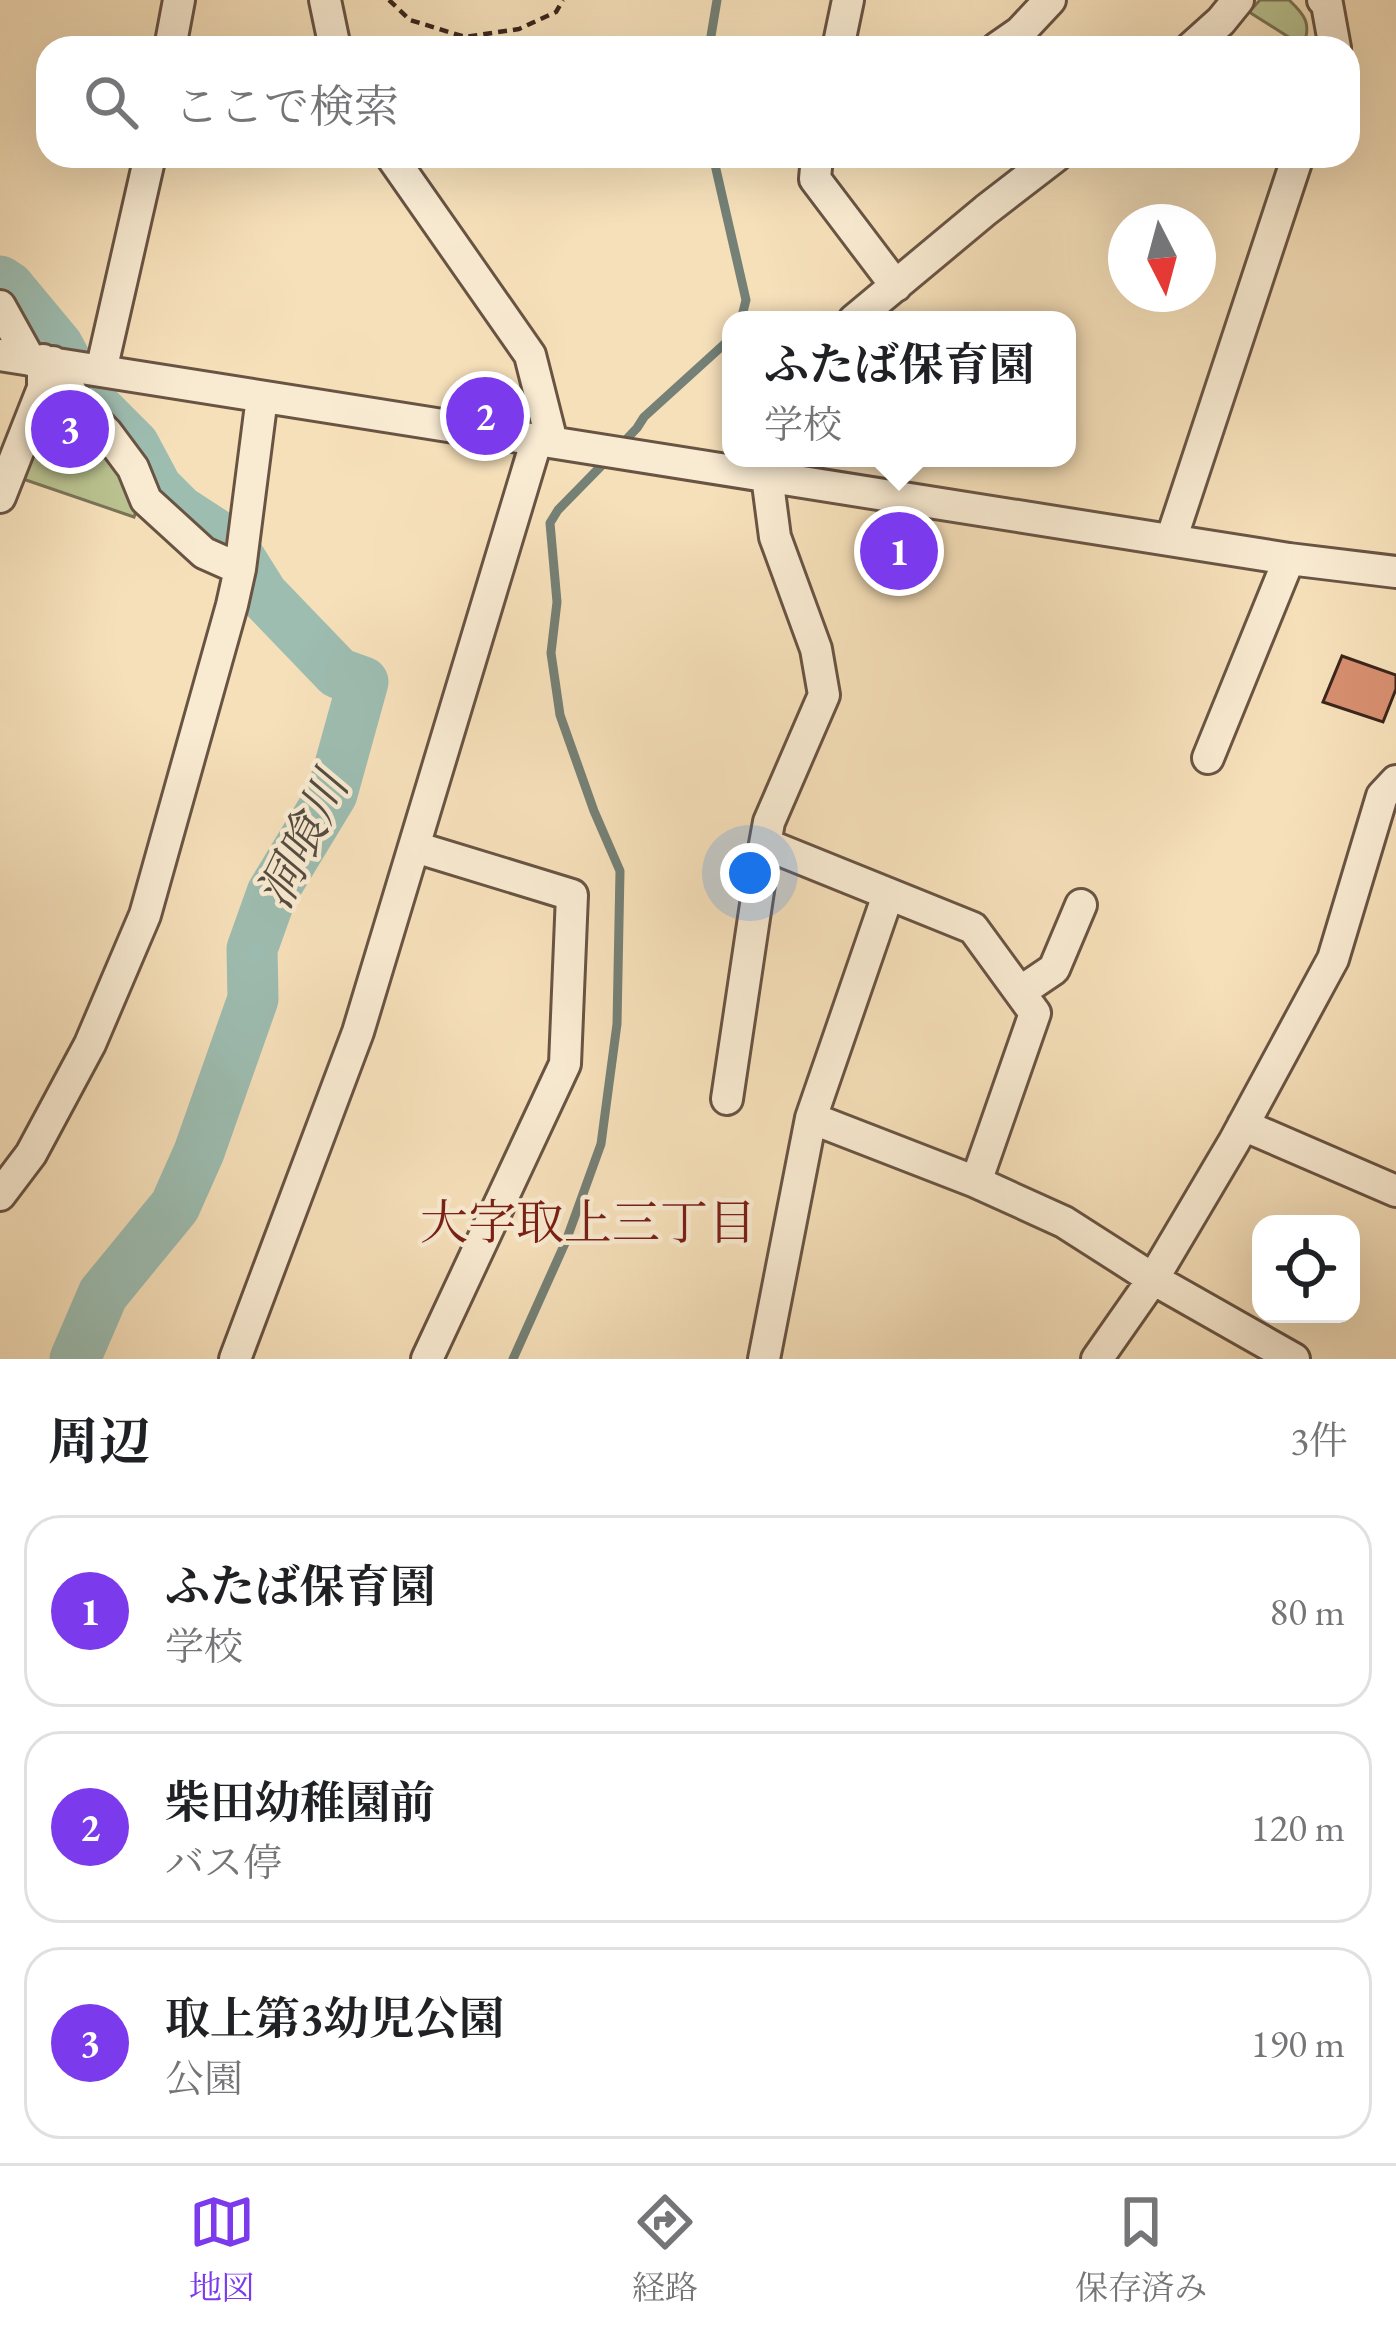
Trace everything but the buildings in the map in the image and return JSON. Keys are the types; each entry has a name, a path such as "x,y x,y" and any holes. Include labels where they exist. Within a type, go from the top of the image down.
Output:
{"street":[{"path":"172,36 179,0"},
{"path":"325,0 332,36"},
{"path":"840,36 848,0"},
{"path":"1014,36 1050,0"},
{"path":"1204,36 1238,0"},
{"path":"1323,0 1333,36"},
{"path":"101,371 147,168"},
{"path":"235,1359 358,1032 544,441 530,355 399,168"},
{"path":"816,168 815,179 896,286"},
{"path":"865,311 1040,168"},
{"path":"1171,540 1294,168"},
{"path":"0,306 43,388 0,497"},
{"path":"31,359 589,448 640,455 722,456"},
{"path":"31,359 107,433 133,468 146,500 204,553 240,569"},
{"path":"0,1195 31,1154 90,1044 145,915 240,569 262,397"},
{"path":"747,467 767,476 1396,572"},
{"path":"728,1100 769,822 824,695 816,649 775,537 767,476"},
{"path":"1208,758 1288,559"},
{"path":"1097,1359 1153,1279 1244,1125 1333,959 1382,796 1396,781"},
{"path":"765,844 974,928 1035,1013 976,1182"},
{"path":"415,847 572,895 565,1064 428,1359"},
{"path":"764,1359 811,1118 889,895"},
{"path":"1020,992 1054,968 1081,905"},
{"path":"811,1118 1064,1222 1294,1359"},
{"path":"1244,1125 1396,1191"}],"path":[{"path":"389,0 410,20 462,36"},
{"path":"472,36 519,29 556,11 563,0"}],"green space":[{"path":"1260,0 1289,0 1303,15 1306,36 1287,36 1249,12"},
{"path":"53,400 68,406 93,429 138,506 134,517 23,479"}],"waterway":[{"path":"711,36 717,0"},
{"path":"716,168 746,300 743,311"},
{"name":"洞喰川","path":"0,281 58,346 85,396 134,445 157,488 180,511 231,544 263,595 338,673 363,682 332,794 272,893 252,949 253,999 199,1152 175,1206 103,1294 75,1359"},
{"path":"619,447 644,417 722,346"},
{"path":"513,1359 566,1241 601,1144 617,1024 620,871 560,715 551,653 557,602 550,523 608,459"}],"place":[{"name":"柴田幼稚園前","path":"485,416"},
{"name":"取上第3幼児公園","path":"70,429"},
{"name":"ふたば保育園","path":"899,551"}],"district":[{"name":"大字取上三丁目","path":"588,1222"}]}
